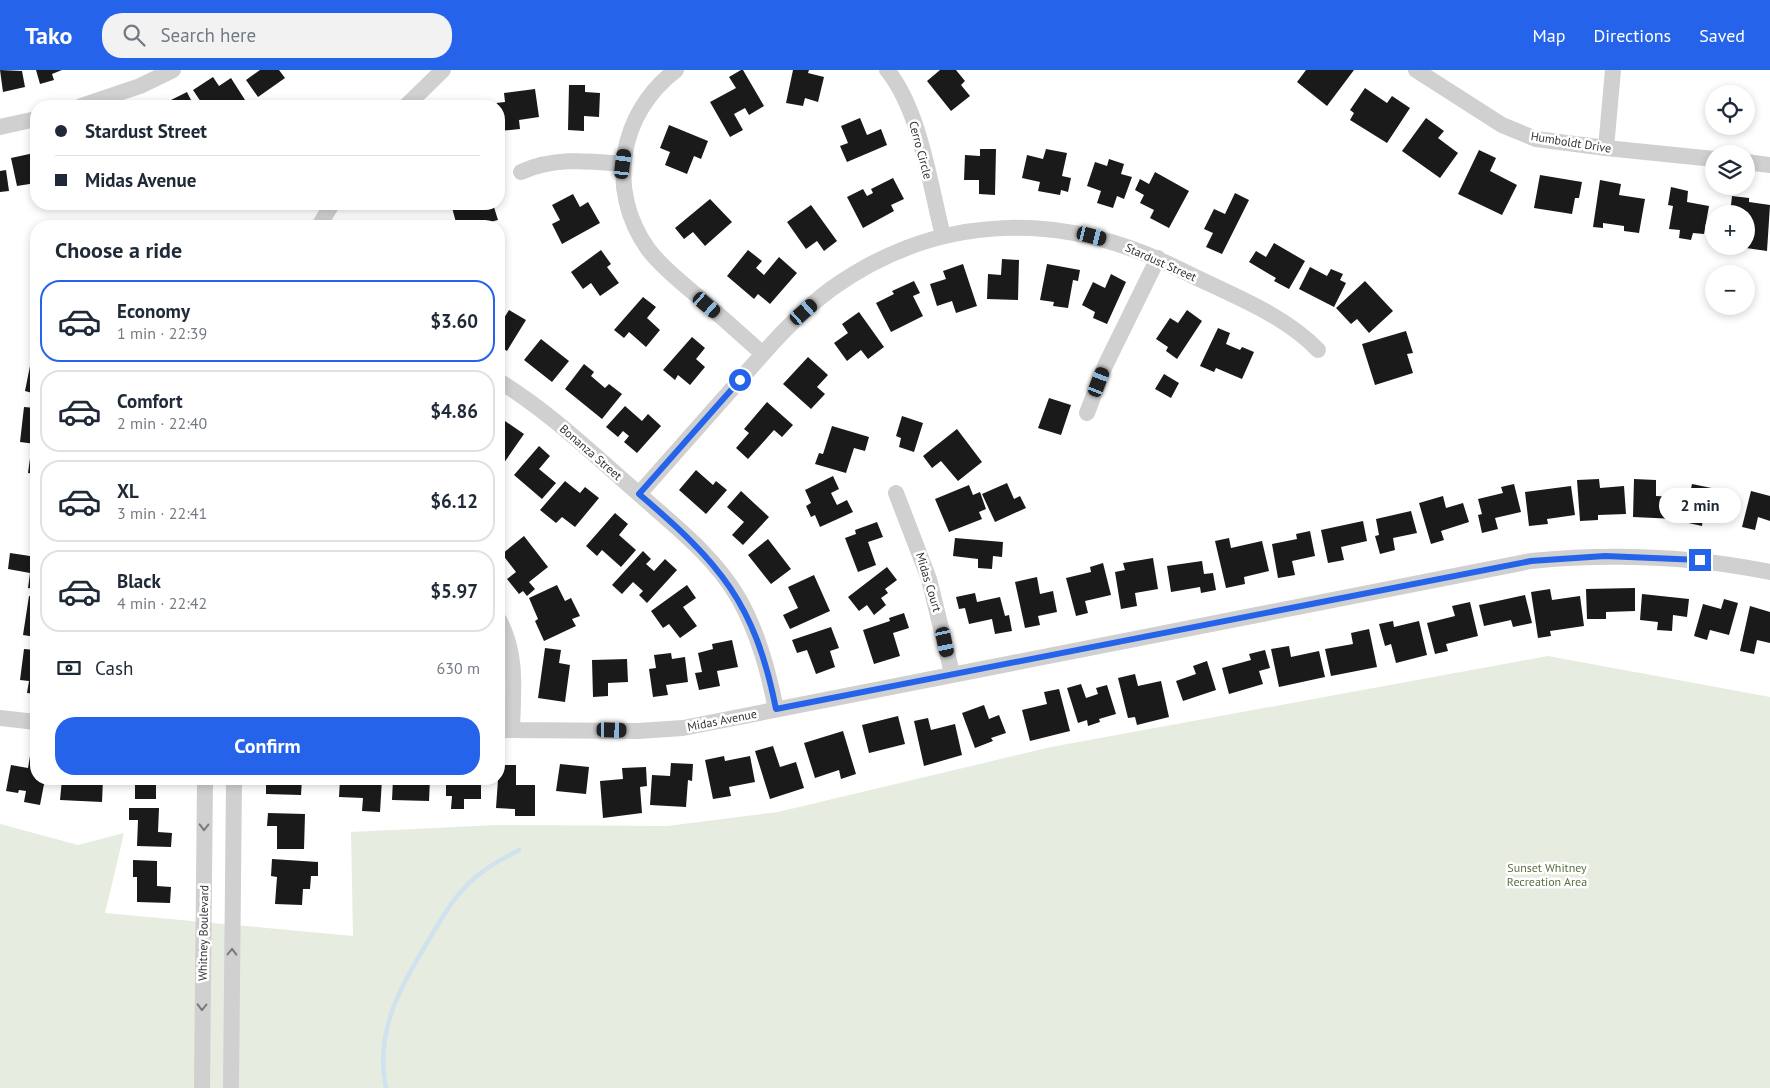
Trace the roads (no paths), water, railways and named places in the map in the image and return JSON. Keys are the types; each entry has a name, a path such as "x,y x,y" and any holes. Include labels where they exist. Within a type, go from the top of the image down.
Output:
{"street":[{"path":"99,100 140,86 172,70"},
{"path":"412,100 443,70"},
{"path":"676,70 665,78 640,108 631,125 623,164 624,187 630,212 637,231 649,250 667,270 763,354"},
{"name":"Cerro Circle","path":"887,70 900,87 909,108 943,236"},
{"name":"Humboldt Drive","path":"1416,70 1472,108 1502,125 1536,138 1606,148 1705,158"},
{"path":"1606,148 1613,70"},
{"path":"0,127 30,120"},
{"path":"521,172 534,166 569,160 623,164"},
{"path":"1755,163 1770,164"},
{"name":"Stardust Street","path":"639,494 763,354 823,296 862,269 916,243 943,236 984,228 1031,228 1092,236 1119,243 1158,258 1282,321 1302,334 1318,350"},
{"path":"1087,414 1106,366 1158,258"},
{"name":"Bonanza Street","path":"505,385 550,417 639,494 688,537 721,573 738,597 754,628 766,664 776,709"},
{"name":"Midas Court","path":"896,493 929,579 952,674"},
{"name":"Midas Avenue","path":"506,730 661,730 683,728 1531,561 1577,556 1643,556 1719,562 1770,572"},
{"path":"505,631 512,650 506,730"},
{"path":"0,718 30,721"},
{"name":"Whitney Boulevard","path":"202,1088 205,785"},
{"path":"231,1088 234,785"}],"waterway":[{"path":"386,1088 383,1067 387,1027 393,1008 410,972 446,912 463,889 487,868 519,850"}],"park label":[{"name":"Sunset Whitney Recreation Area","path":"1547,874"}]}
